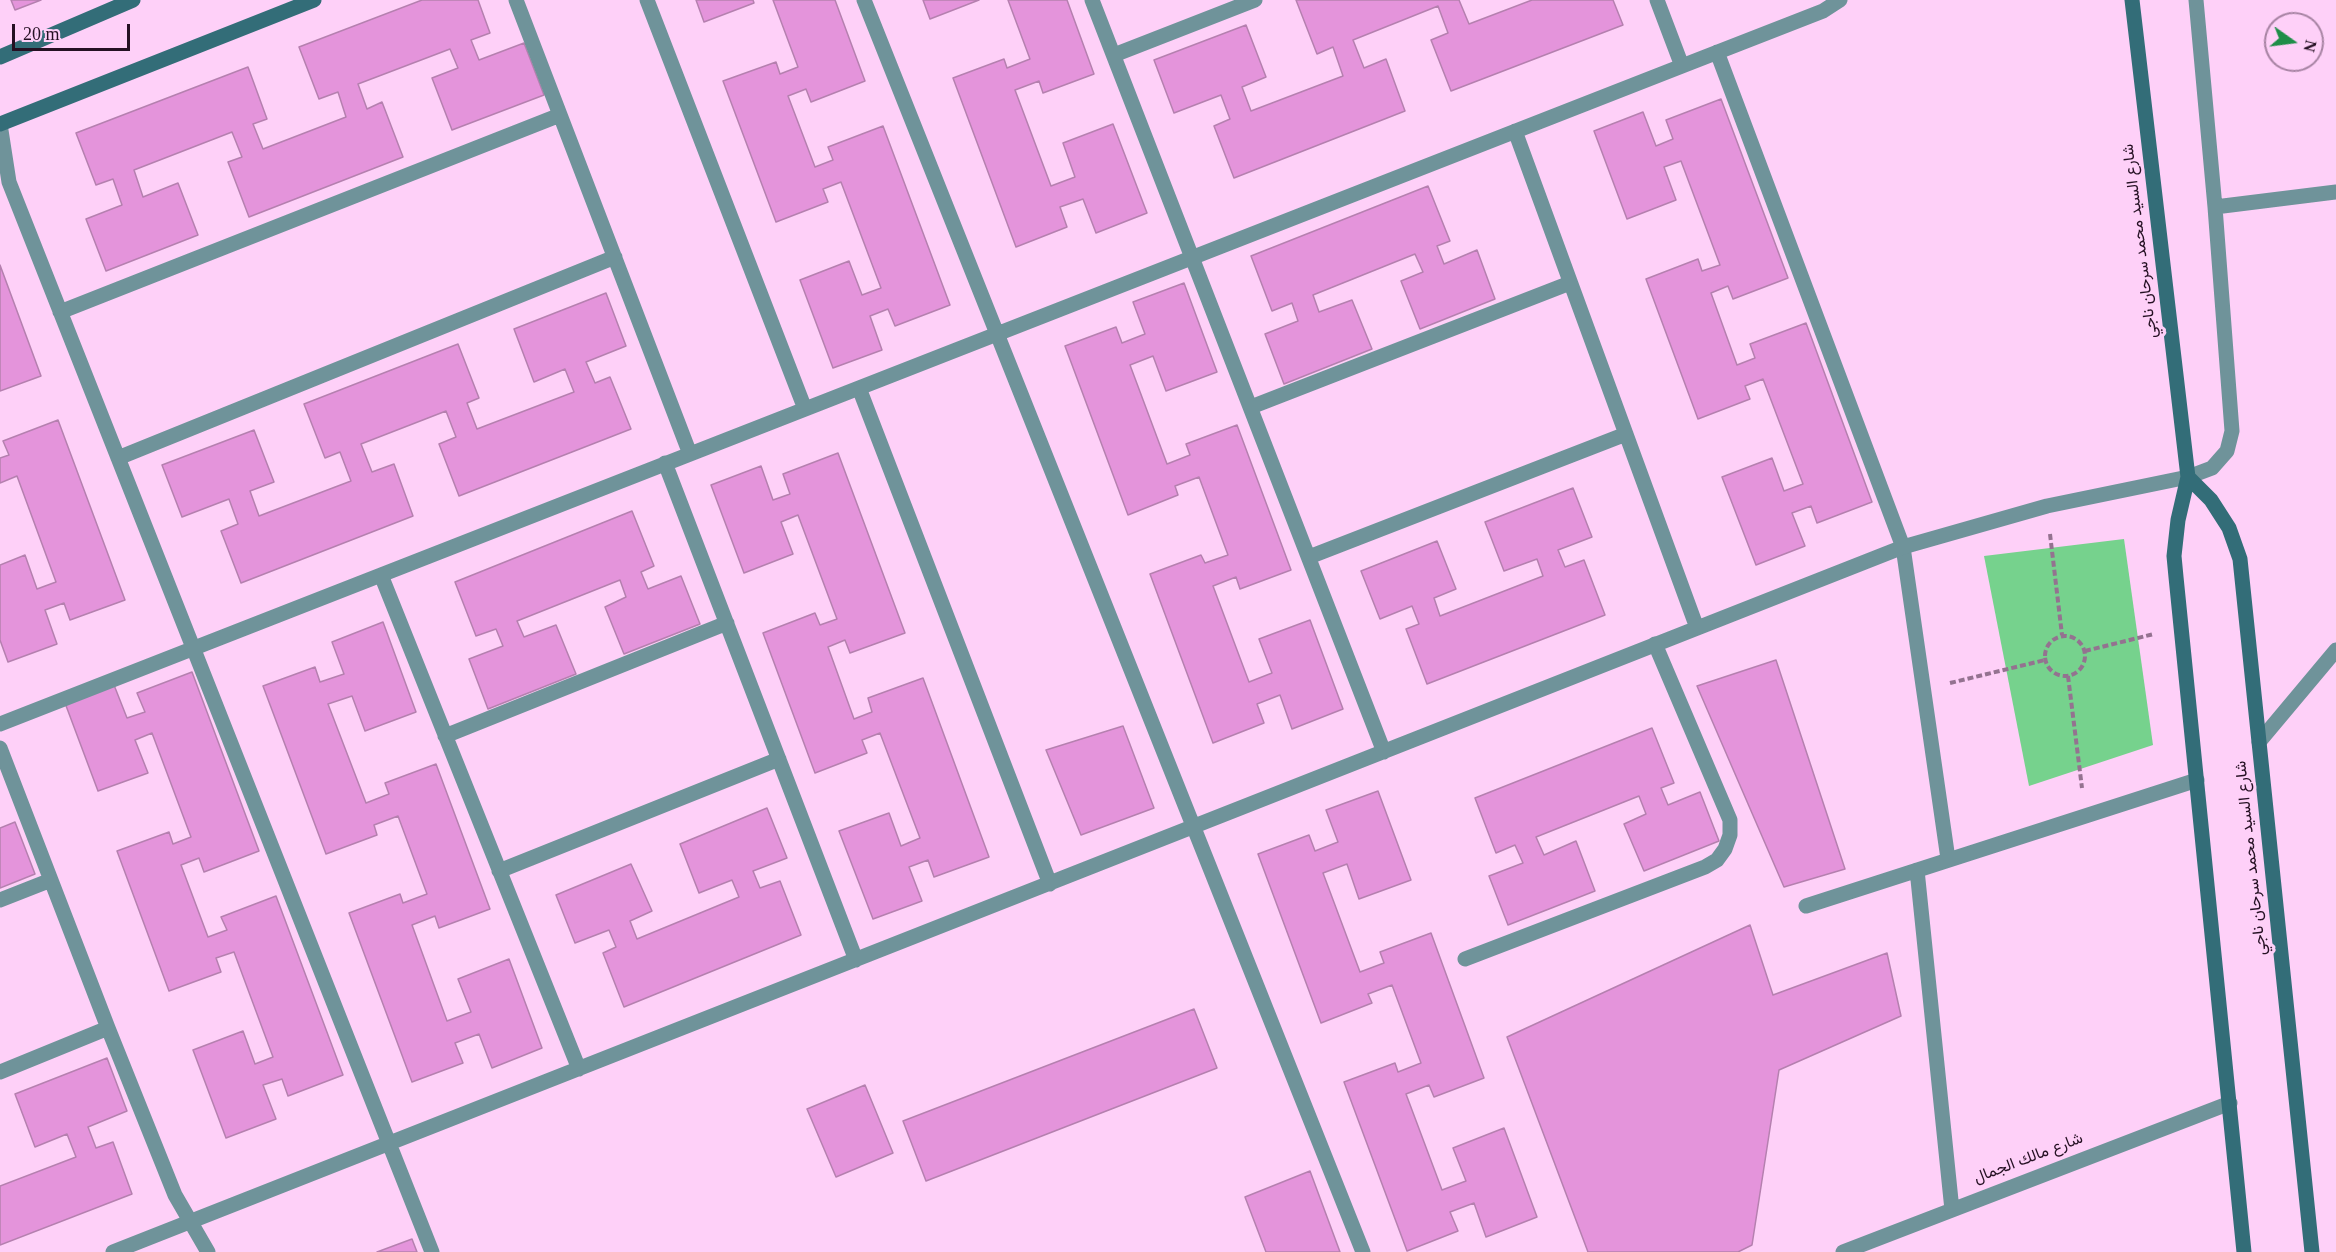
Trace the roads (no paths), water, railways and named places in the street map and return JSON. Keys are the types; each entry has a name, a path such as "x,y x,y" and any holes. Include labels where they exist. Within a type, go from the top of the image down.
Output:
{"street":[{"path":"0,57 133,0"},
{"path":"314,0 0,124 5,178 432,1252"},
{"path":"516,0 690,454"},
{"path":"647,0 805,409"},
{"path":"864,0 1363,1252"},
{"path":"1092,0 1384,752"},
{"path":"1114,55 1255,0"},
{"path":"1657,0 1682,66"},
{"path":"0,724 1823,11 1840,0"},
{"name":"شارع السيد محمد سرحان ناجي","path":"2132,0 2188,477 2178,520 2174,556 2244,1252"},
{"path":"113,1252 1903,547 2047,506 2188,477 2212,468 2227,451 2232,431 2196,0"},
{"path":"1717,52 1903,547 1948,859"},
{"path":"60,312 560,116"},
{"path":"1515,131 1697,628"},
{"path":"2215,207 2336,192"},
{"path":"118,458 615,257"},
{"path":"1251,407 1570,283"},
{"path":"859,388 1050,884"},
{"path":"1309,557 1626,434"},
{"path":"665,463 856,960"},
{"name":"شارع السيد محمد سرحان ناجي","path":"2188,477 2211,500 2229,528 2240,559 2312,1252"},
{"path":"381,575 579,1069"},
{"path":"445,736 727,623"},
{"path":"1465,959 1704,867 1716,860 1725,849 1730,835 1730,820 1655,645"},
{"path":"2259,742 2336,650"},
{"path":"0,748 175,1195 208,1252"},
{"path":"500,871 779,759"},
{"path":"1806,906 2197,780"},
{"path":"1917,870 1952,1210"},
{"path":"0,900 51,880"},
{"path":"0,1072 108,1028"},
{"name":"شارع مالك الجمال","path":"1843,1252 2229,1103"}]}
